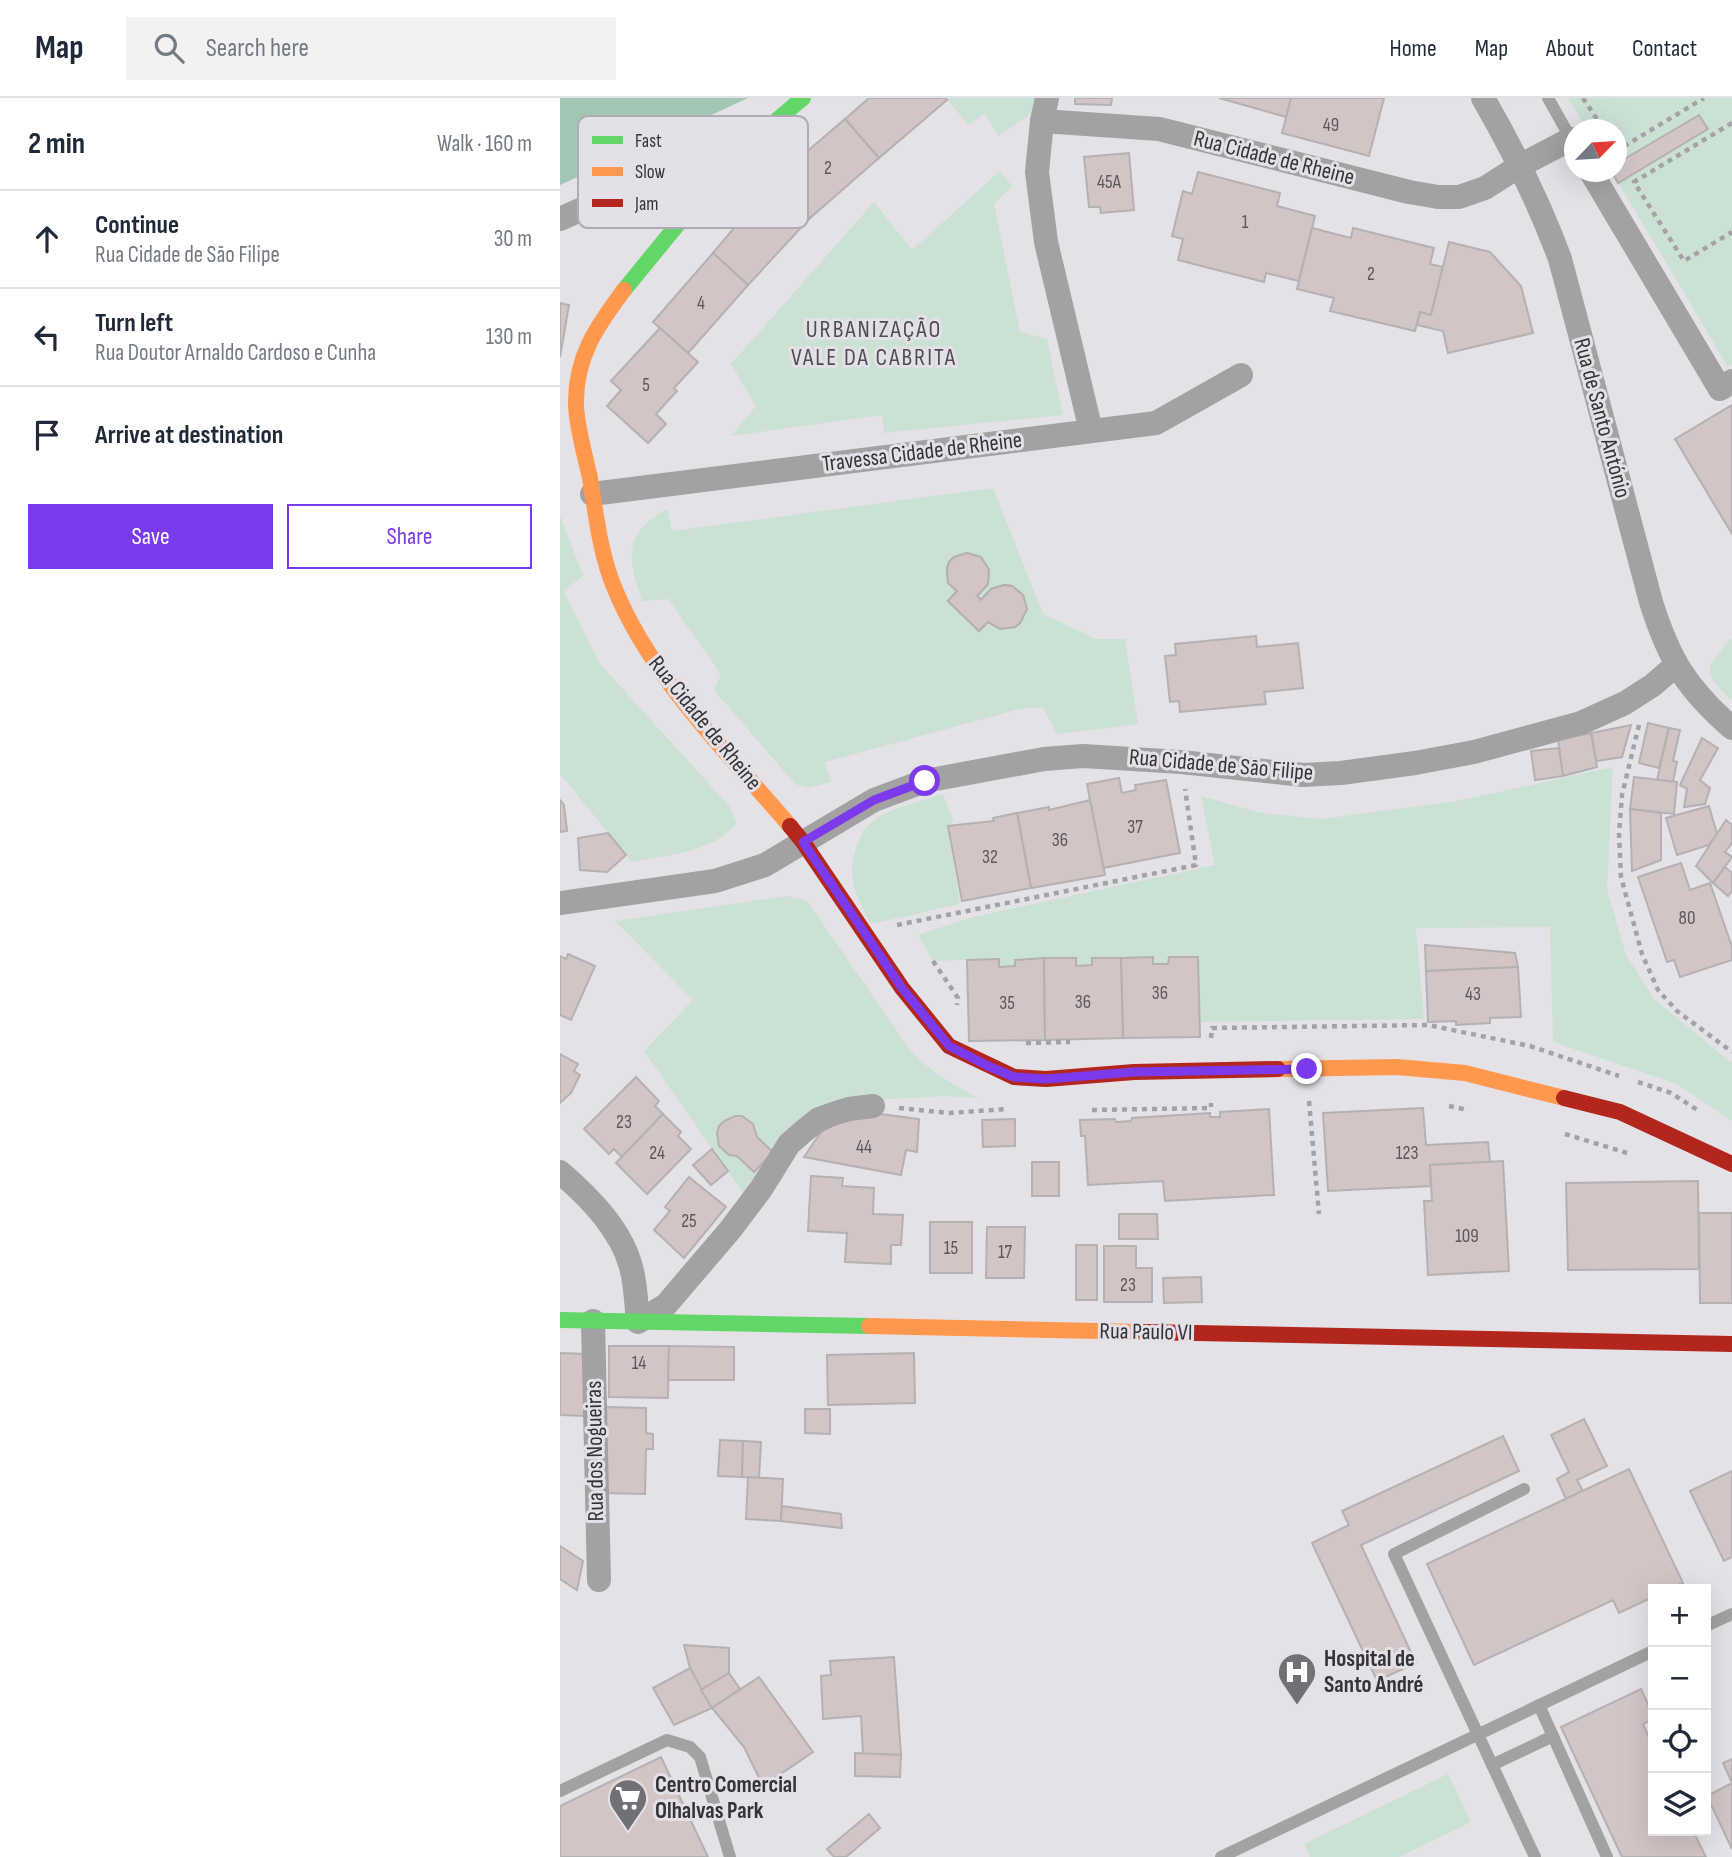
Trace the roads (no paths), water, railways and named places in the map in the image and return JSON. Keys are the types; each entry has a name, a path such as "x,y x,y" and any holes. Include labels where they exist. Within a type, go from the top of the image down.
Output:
{"street":[{"name":"Rua Cidade de Rheine","path":"782,116 803,98"},
{"name":"Rua de Santo António","path":"1483,98 1521,166 1543,213 1560,259 1663,639 1676,665 1696,693 1732,728"},
{"name":"Rua Cidade de Rheine","path":"1044,110 1159,129 1438,197 1459,197 1485,188 1521,166 1564,145"},
{"path":"1044,110 1037,172 1046,242 1091,431"},
{"path":"1597,182 1720,388 1732,382"},
{"path":"560,219 578,211"},
{"name":"Rua Cidade de Rheine","path":"674,228 596,327 581,362 576,405 592,494 613,585 636,634 663,676 803,842 902,988 949,1046 1014,1077 1046,1079 1134,1072 1307,1069 1397,1068 1465,1073 1620,1112 1732,1164"},
{"name":"Travessa Cidade de Rheine","path":"592,494 1156,423 1241,375"},
{"name":"Rua Cidade de São Filipe","path":"560,903 715,881 765,864 874,800 925,781 1044,759 1083,756 1181,762 1303,775 1415,763 1499,746 1581,723 1625,703 1676,665"},
{"path":"560,1172 591,1201 624,1246 632,1269 638,1322 666,1305 730,1230 761,1189 789,1144 819,1119 849,1109 873,1106"},
{"name":"Rua Paulo VI","path":"560,1320 1732,1344"},
{"name":"Rua dos Nogueiras","path":"593,1321 599,1580"}],"lane":[{"path":"1548,98 1564,126"},
{"path":"1524,1489 1394,1554 1535,1857"},
{"path":"1711,1624 1732,1614"},
{"path":"1221,1857 1648,1653"},
{"path":"1539,1705 1607,1857"},
{"path":"1492,1765 1553,1737"},
{"path":"560,1791 667,1740 690,1747 700,1757 730,1857"}],"place":[{"name":"Hospital de Santo André","path":"1297,1706"},
{"name":"Centro Comercial Olhalvas Park","path":"628,1832"}],"district":[{"name":"URBANIZAÇÃO VALE DA CABRITA","path":"874,343"}]}
